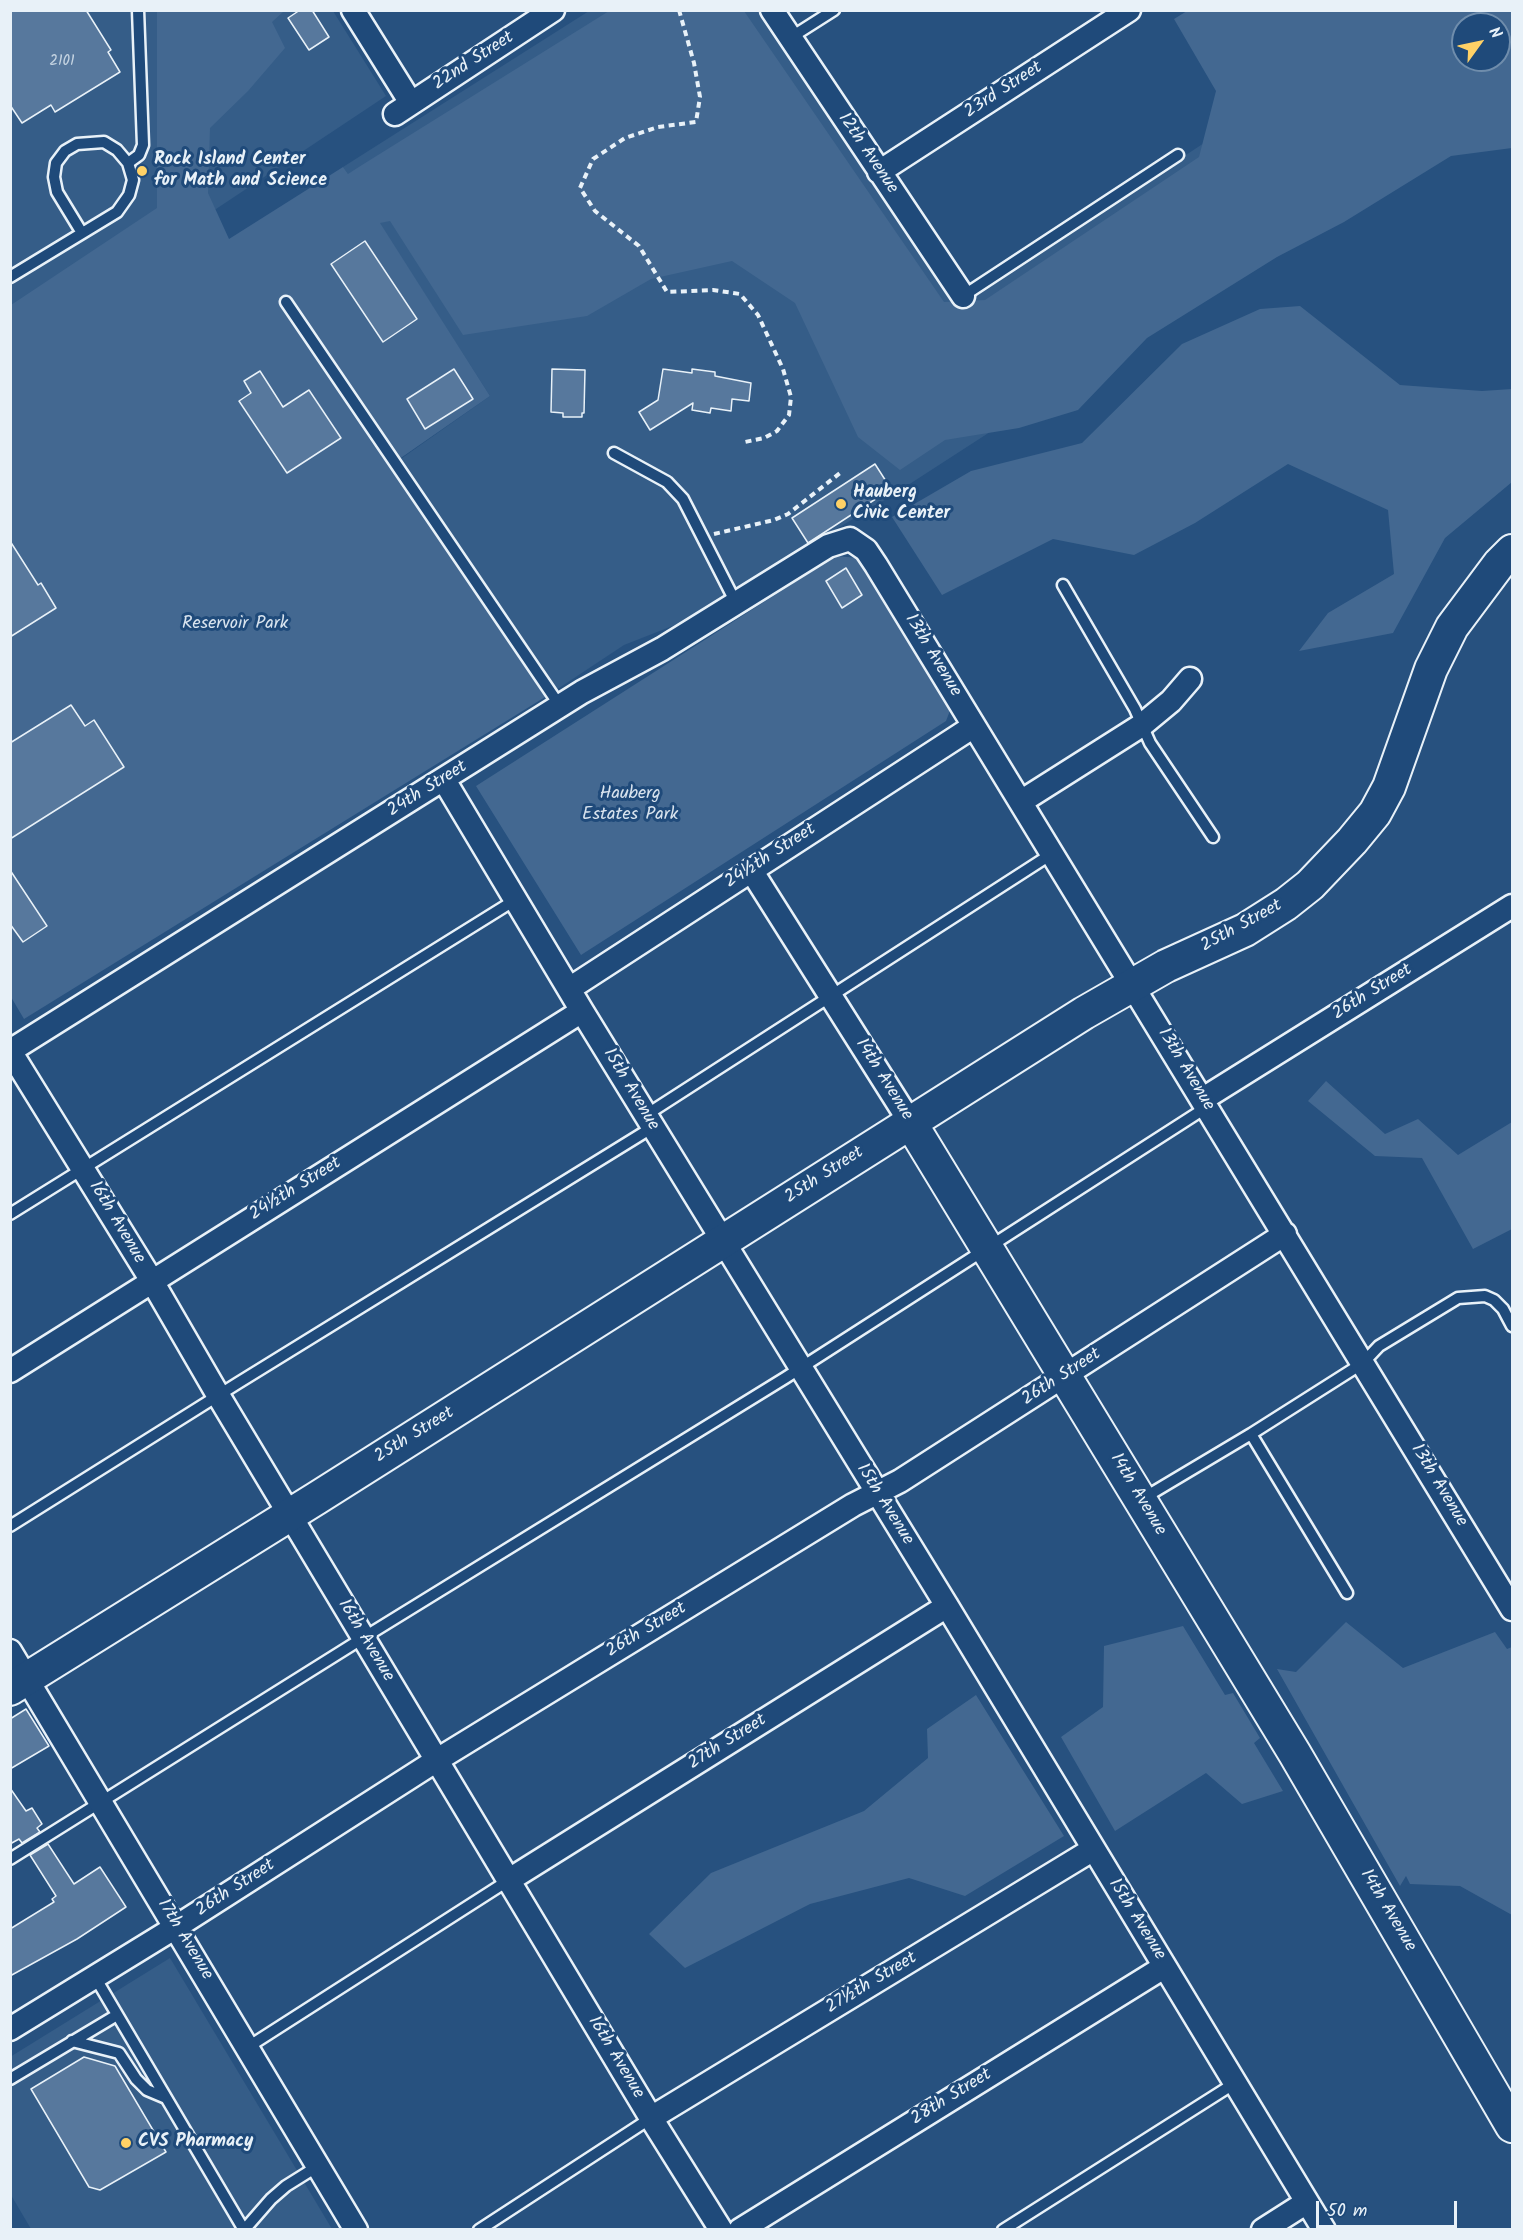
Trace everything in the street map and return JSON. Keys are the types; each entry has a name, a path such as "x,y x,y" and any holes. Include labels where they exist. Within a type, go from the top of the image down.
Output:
{"street":[{"name":"22nd Street","path":"353,10 403,109 553,10"},
{"name":"12th Avenue","path":"772,10 963,296"},
{"name":"23rd Street","path":"879,172 1129,10"},
{"name":"24th Street","path":"10,1051 560,706 662,649 817,552 849,539"},
{"name":"13th Avenue","path":"849,539 866,550 876,564 1512,1610"},
{"name":"25th Street","path":"19,1684 1133,984 1245,930 1286,904 1310,885 1375,813 1389,786 1431,669 1452,627 1499,564 1512,551"},
{"path":"1022,801 1142,725 1171,702 1190,679"},
{"name":"24½th Street","path":"569,989 974,726"},
{"name":"15th Avenue","path":"444,780 582,1011 947,1606 1092,1850 1324,2229"},
{"name":"14th Avenue","path":"751,870 910,1122 1295,1754 1512,2126"},
{"name":"26th Street","path":"1205,1103 1512,906"},
{"name":"24½th Street","path":"10,1371 582,1011"},
{"name":"16th Avenue","path":"10,1051 152,1281 508,1880 651,2118 721,2229"},
{"name":"26th Street","path":"10,2029 176,1927 437,1760 853,1505 900,1481 1285,1234"},
{"name":"27th Street","path":"508,1880 947,1606"},
{"name":"17th Avenue","path":"10,1651 19,1684 102,1803 356,2229"},
{"name":"27½th Street","path":"651,2118 1092,1850"},
{"name":"28th Street","path":"740,2229 1164,1967"},
{"path":"1263,2229 1307,2202"}],"lane":[{"path":"128,162 139,155 143,145 138,10"},
{"path":"790,38 834,10"},
{"path":"10,278 117,212 129,195 133,180 128,162 117,150 104,142 77,144 65,151 57,163 54,177 57,192 82,233"},
{"path":"963,296 1178,155"},
{"path":"286,302 560,706"},
{"path":"614,453 667,482 683,499 736,603"},
{"path":"1063,585 1135,709 1150,743 1213,837"},
{"path":"10,1526 650,1121 829,996 1053,853"},
{"path":"10,1214 515,900"},
{"path":"10,1859 800,1368 1205,1103"},
{"path":"1140,1500 1251,1434 1363,1363 1379,1346 1458,1298 1485,1296 1494,1300 1503,1308 1512,1326"},
{"path":"1251,1434 1347,1593"},
{"path":"248,2047 508,1880"},
{"path":"94,1977 244,2229 286,2186 318,2166"},
{"path":"10,2079 117,2015"},
{"path":"72,2041 119,2053 136,2079 147,2090 166,2099"},
{"path":"1003,2229 1234,2083"},
{"path":"479,2229 651,2118"}],"path":[{"path":"679,10 694,63 700,97 696,122 658,127 625,138 593,159 580,188 595,211 639,246 667,292 713,290 740,294 758,315 783,369 790,398 789,415 777,431 764,438 745,442"},
{"path":"702,536 774,520 788,514 840,473"}],"shaded area":[{"path":"757,10 956,307 1322,65 1395,170 888,498 680,623 624,645 550,694 395,463 490,396 343,167 589,11"},
{"name":"Rock Island Center for Math and Science","path":"11,11 333,11 386,96 204,217 11,378"},
{"path":"170,1958 332,2229 31,2229 11,2195 10,2057"}],"green space":[{"name":"Reservoir Park","path":"157,11 284,11 272,22 285,48 248,91 210,128 208,193 229,239 343,167 348,174 609,11 744,11 944,302 985,300 1199,157 1216,91 1174,19 1187,11 1512,11 1512,148 1451,156 1344,222 1277,257 1147,338 1078,410 1019,428 945,440 900,470 858,437 795,303 732,261 651,279 587,316 463,335 390,221 380,223 490,396 395,462 550,694 24,1019 11,997 11,305 157,208"},
{"path":"1300,306 1400,385 1482,391 1512,389 1512,482 1445,538 1393,633 1299,651 1328,613 1394,574 1388,510 1288,464 1195,523 1134,555 1053,539 942,595 892,517 971,471 1082,443 1182,344 1260,309"},
{"name":"Hauberg Estates Park","path":"836,556 858,558 951,708 946,721 581,955 476,786"},
{"path":"1326,1081 1385,1134 1418,1119 1458,1155 1512,1122 1512,1229 1473,1249 1422,1158 1375,1156 1308,1101"},
{"path":"1346,1622 1403,1668 1495,1632 1507,1649 1512,1647 1512,1915 1460,1886 1410,1884 1406,1876 1400,1886 1277,1669 1296,1672"},
{"path":"1183,1626 1225,1695 1233,1693 1260,1738 1254,1743 1283,1791 1242,1804 1206,1773 1115,1831 1061,1737 1103,1707 1104,1646"},
{"path":"976,1695 1064,1836 965,1896 909,1878 810,1904 685,1968 649,1934 711,1873 864,1811 928,1758 927,1729"}],"building":[{"path":"10,10 86,10 111,50 108,52 120,72 55,112 51,105 22,123 10,105"},
{"path":"300,10 312,10 329,37 309,50 288,18"},
{"path":"365,241 417,319 383,342 331,264"},
{"path":"454,369 473,399 425,429 407,399"},
{"path":"552,369 585,370 582,417 563,417 563,413 551,412"},
{"path":"663,369 692,373 692,369 715,372 715,376 751,383 749,401 732,399 731,411 711,408 710,413 692,410 693,403 650,430 639,412 658,400"},
{"path":"260,371 283,407 309,390 341,438 287,473 239,401 251,393 244,381"},
{"name":"Hauberg Civic Center","path":"875,464 891,489 808,543 792,518"},
{"path":"10,541 38,585 41,583 56,608 10,637"},
{"path":"846,568 862,595 842,608 826,581"},
{"path":"71,705 85,726 94,720 124,767 10,839 10,743"},
{"path":"10,870 47,926 23,942 10,924"},
{"path":"26,1709 49,1746 10,1769 10,1719"},
{"path":"10,1788 26,1811 32,1808 42,1824 37,1828 40,1832 22,1843 19,1839 10,1844"},
{"path":"48,1844 74,1884 100,1867 126,1907 77,1939 10,1976 10,1929 54,1902 52,1899 56,1896 30,1855"},
{"name":"CVS Pharmacy","path":"84,2057 115,2066 166,2152 100,2190 89,2187 31,2089"}],"place":[{"name":"Rock Island Center for Math and Science","path":"142,171"},
{"name":"Hauberg Civic Center","path":"841,504"},
{"name":"CVS Pharmacy","path":"126,2143"}]}
